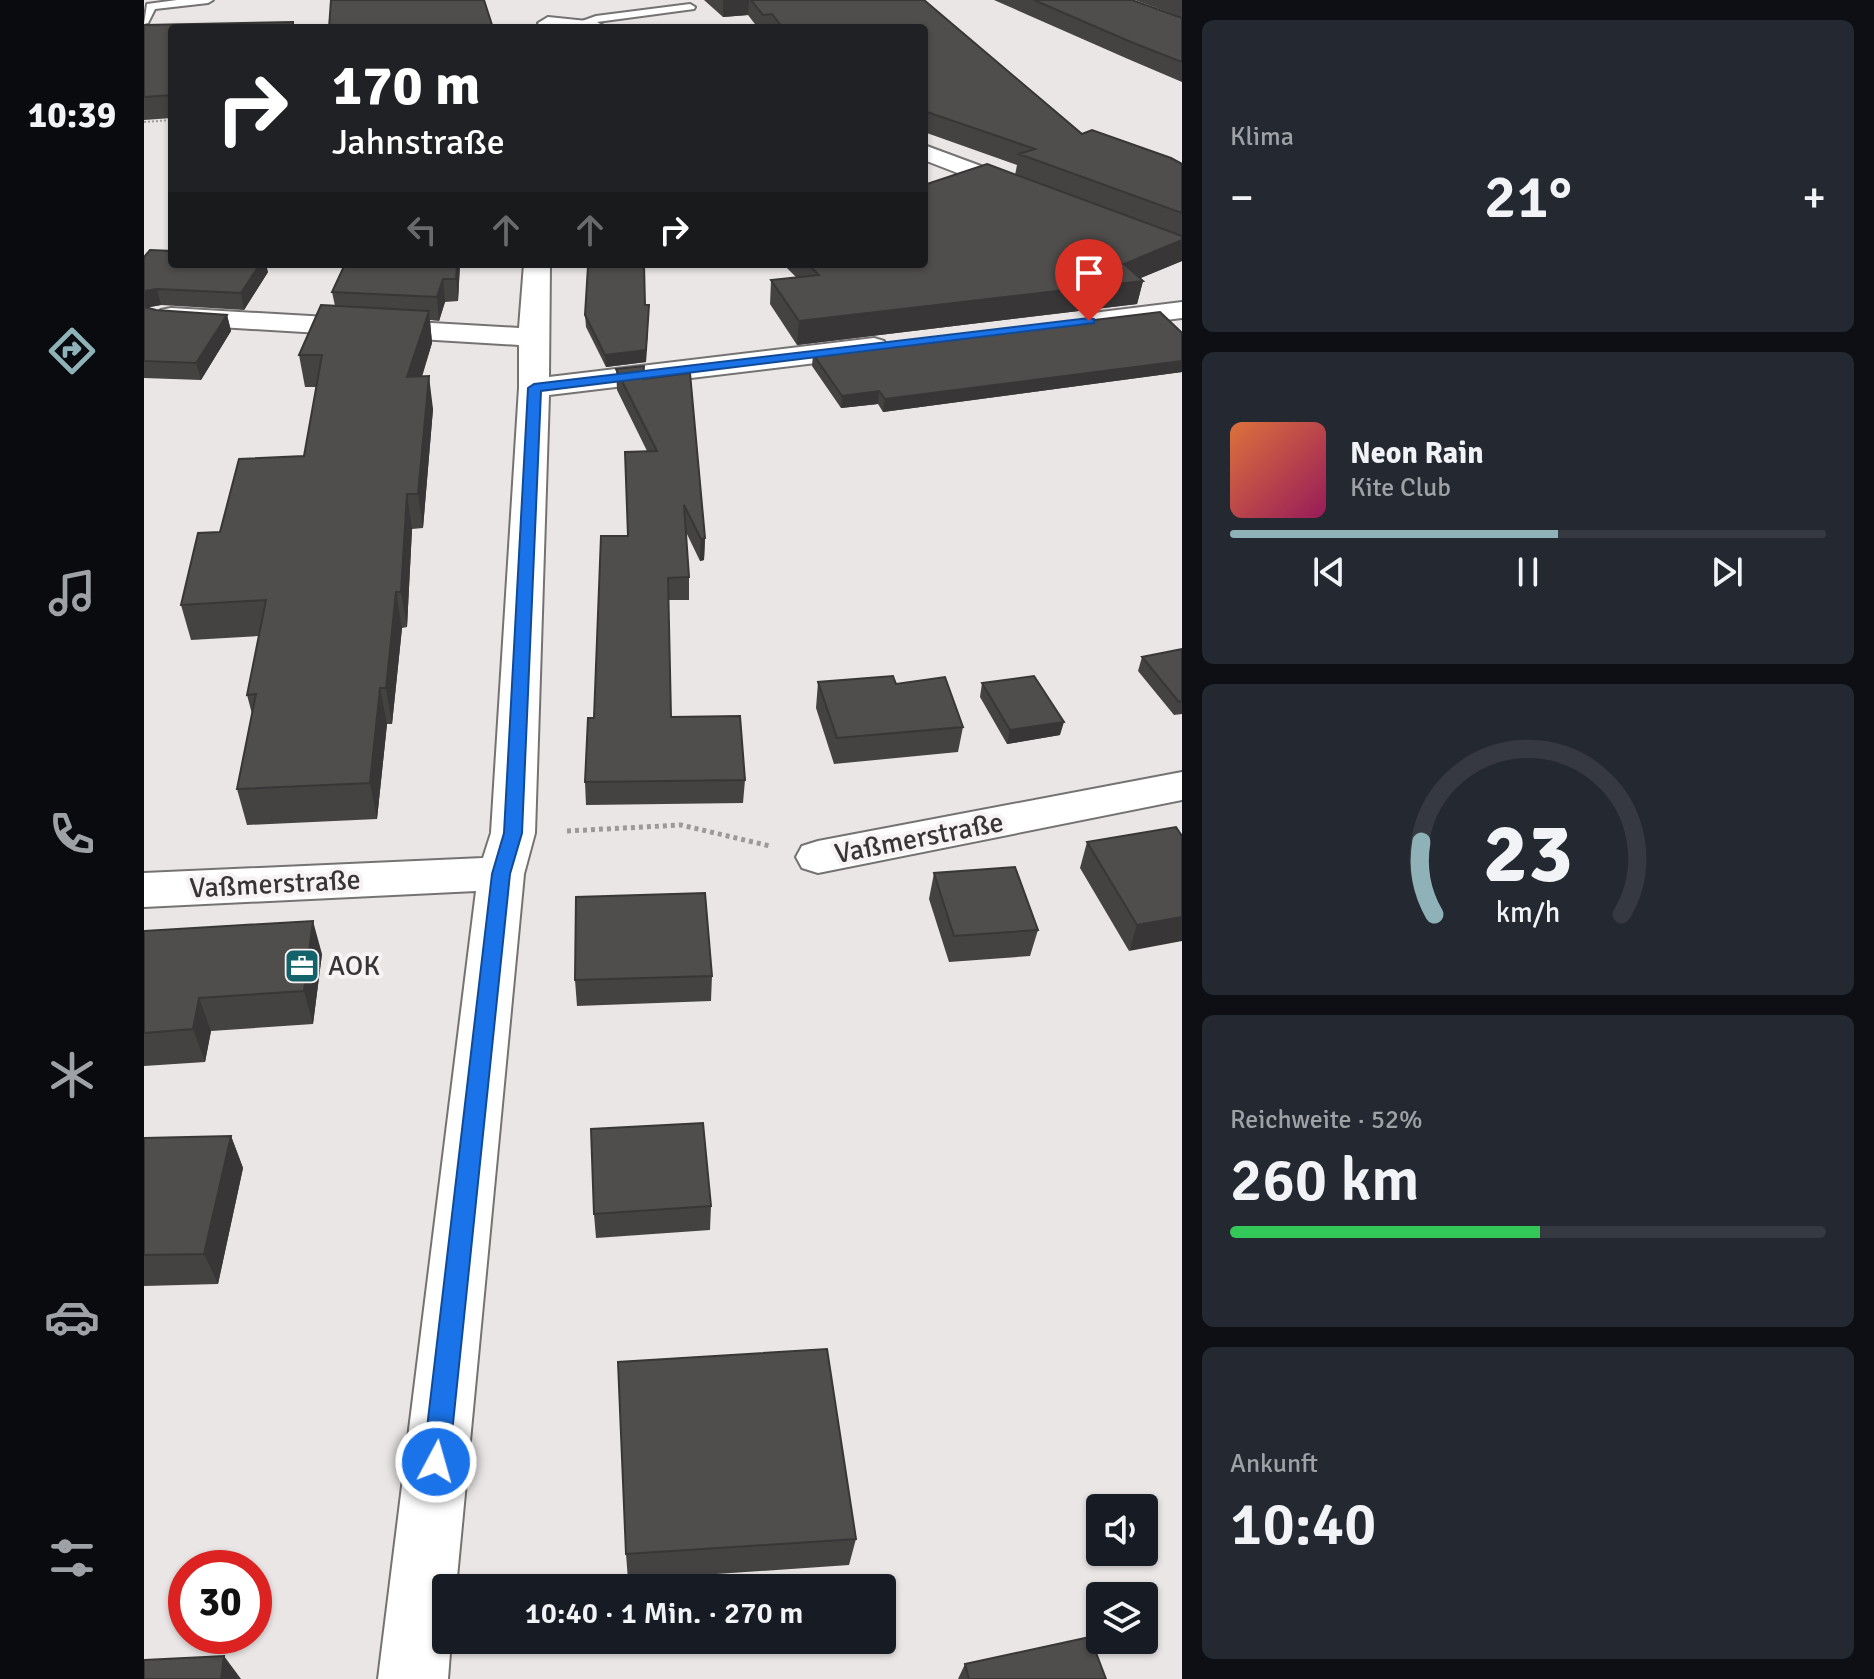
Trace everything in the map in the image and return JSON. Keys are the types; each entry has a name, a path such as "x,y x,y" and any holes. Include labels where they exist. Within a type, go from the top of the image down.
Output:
{"street":[{"path":"545,21 566,24"},
{"path":"928,154 1049,199"},
{"path":"413,1679 507,853 534,388 537,268"},
{"path":"1071,323 1182,310"},
{"path":"161,316 533,337"},
{"path":"534,388 898,344"},
{"name":"Vaßmerstraße","path":"818,857 1182,786"},
{"name":"Vaßmerstraße","path":"144,890 507,853"}],"lane":[{"path":"144,21 151,6 208,0"},
{"path":"590,24 596,19 690,7"}],"path":[{"path":"144,122 168,120"},
{"name":"Vaßmerstraße","path":"507,853 681,825 818,857"}],"building":[{"path":"331,0 484,0 492,24 329,24"},
{"path":"751,0 924,0 1082,134 1092,130 1182,164 1182,213 1019,154 1035,149 928,112 928,24 780,24 772,14 763,15"},
{"path":"1034,0 1132,0 1182,18 1182,62 1131,42"},
{"path":"293,22 293,24 194,24"},
{"path":"144,25 168,25 168,95 144,97"},
{"path":"987,164 1182,236 1182,240 1124,264 1143,281 799,321 771,280 819,275 812,268 928,268 928,184"},
{"path":"150,250 168,251 168,268 257,268 241,293 157,289 144,293 144,257"},
{"path":"343,268 457,268 456,279 443,279 437,297 332,292"},
{"path":"588,268 644,268 645,305 649,305 646,350 605,355 585,315"},
{"path":"321,305 429,311 407,377 429,376 418,494 407,494 401,592 396,592 386,688 380,688 370,783 237,789 256,694 247,695 266,600 181,605 198,533 220,532 239,459 304,456 322,355 299,355"},
{"path":"144,307 227,315 196,363 144,361"},
{"path":"1160,312 1182,333 1182,361 885,399 879,391 842,396 813,354"},
{"path":"644,366 643,379 690,373 705,538 701,539 684,505 689,577 668,578 671,717 740,716 745,780 585,782 588,718 594,718 601,536 628,536 625,452 657,451 616,369"},
{"path":"1182,649 1182,701 1179,702 1142,657"},
{"path":"893,676 896,684 945,677 963,727 837,738 818,682"},
{"path":"1034,676 1064,722 1010,730 982,683"},
{"path":"1176,827 1182,836 1182,917 1137,925 1087,842"},
{"path":"1015,867 1038,930 954,936 934,873"},
{"path":"705,893 712,976 575,980 576,897"},
{"path":"313,921 304,991 199,998 193,1029 144,1033 144,931"},
{"path":"703,1123 711,1206 594,1214 591,1129"},
{"path":"231,1136 204,1254 144,1255 144,1138"},
{"path":"827,1349 856,1539 626,1554 618,1362"},
{"path":"1086,1638 1086,1654 1096,1654 1106,1679 969,1679 965,1664"},
{"path":"224,1656 221,1679 144,1679 144,1660"}],"place":[{"name":"AOK","path":"302,966"}],"route":[{"path":"436,1462 501,874 513,833 534,388 1089,321"}]}
